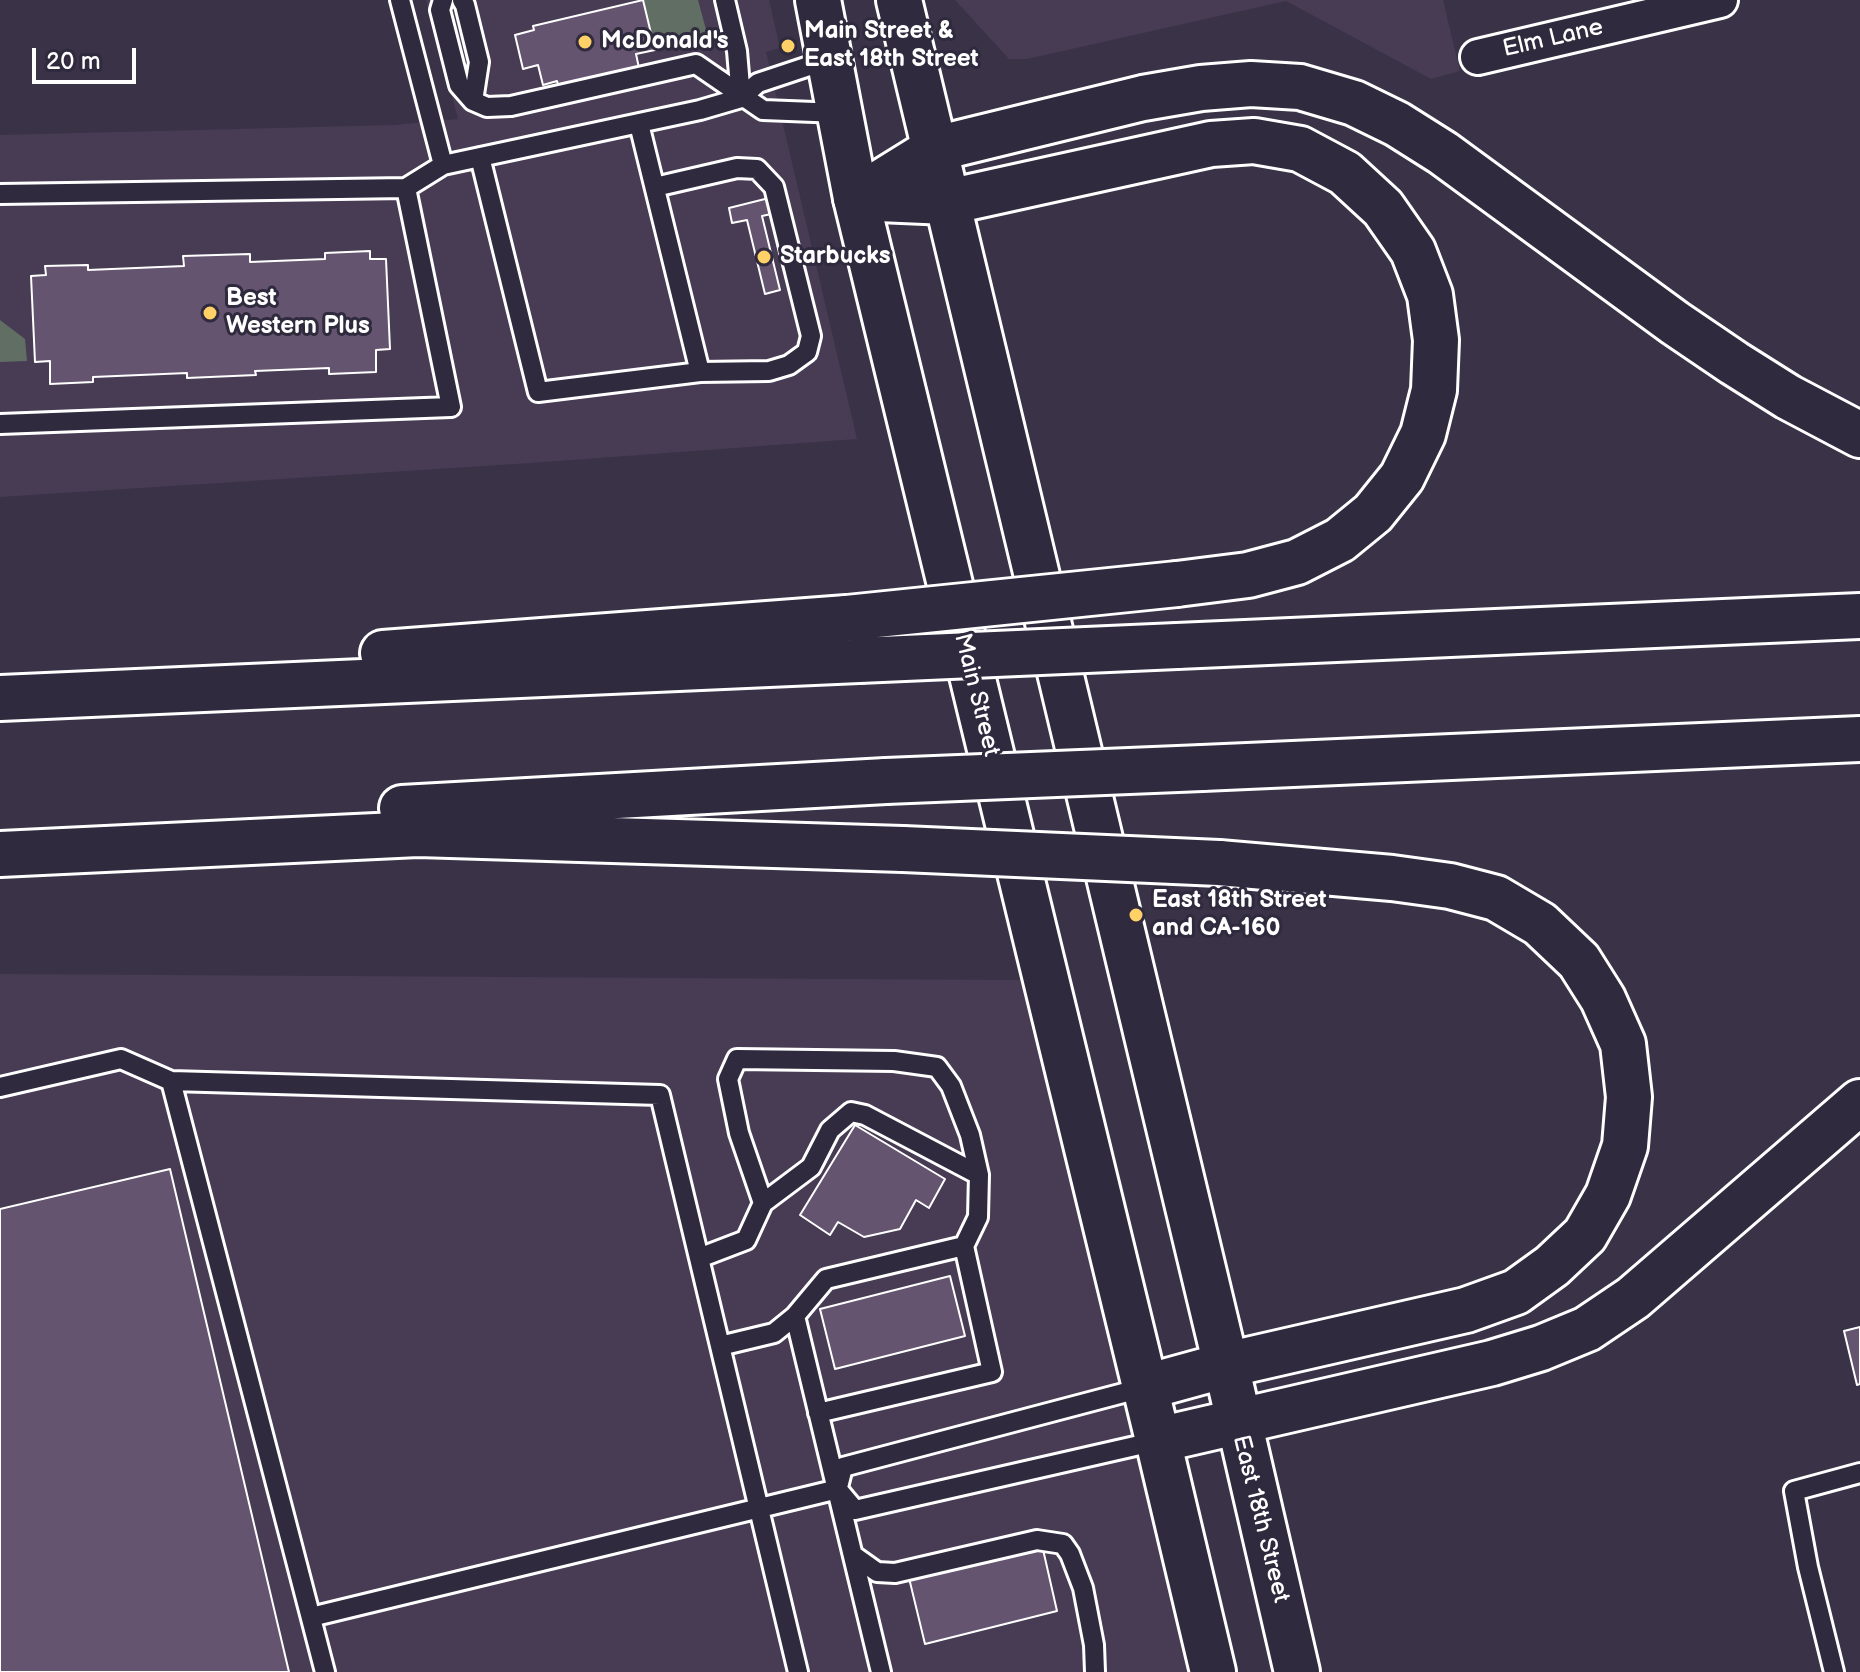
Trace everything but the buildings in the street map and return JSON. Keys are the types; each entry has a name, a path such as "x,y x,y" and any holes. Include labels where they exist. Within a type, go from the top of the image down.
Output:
{"main road":[{"name":"Main Street","path":"818,0 856,198 1146,1387"},
{"path":"899,0 1226,1365"},
{"path":"856,198 935,149 1143,98 1201,88 1251,84 1300,87 1354,103 1397,124 1443,153 1734,363 1788,397 1860,435"},
{"path":"0,697 367,654 847,618 1248,575 1297,562 1340,540 1373,513 1402,477 1423,434 1434,390 1436,340 1430,295 1413,251 1383,208 1345,173 1300,149 1254,141 1211,144 948,202 856,198"},
{"path":"0,697 1860,616"},
{"path":"0,829 886,781 1860,739"},
{"path":"0,854 418,834 903,849 1219,863 1450,886 1496,898 1540,924 1579,961 1603,999 1623,1044 1629,1097 1625,1146 1608,1195 1585,1235 1552,1266 1516,1292 1466,1310 1226,1365 1146,1387 1213,1672"},
{"path":"1158,1440 1492,1363 1587,1329 1633,1298 1860,1102"},
{"name":"East 18th Street","path":"1226,1365 1297,1672"}],"street":[{"name":"Elm Lane","path":"1478,57 1720,0"}],"lane":[{"path":"400,0 443,165"},
{"path":"443,0 440,10 459,85 473,101 487,107 511,106 696,64 741,98 763,110 840,113"},
{"path":"462,0 479,62 473,101"},
{"path":"725,0 737,51 741,98"},
{"path":"0,194 406,188 443,165 639,124 741,98 758,83 830,59"},
{"path":"639,124 700,372"},
{"path":"480,157 538,392 700,372 769,371 789,365 807,352 811,336 774,187 757,169 737,168 655,187"},
{"path":"0,424 451,407 406,188"},
{"path":"0,1087 121,1059 171,1081 660,1095 798,1672"},
{"path":"763,1203 739,1133 728,1079 737,1059 894,1061 937,1067 951,1086 970,1135 979,1175 978,1217 964,1246 992,1372 818,1413"},
{"path":"171,1081 325,1672"},
{"path":"699,1258 746,1240 763,1203 811,1167 830,1130 851,1112 865,1115 979,1175"},
{"path":"720,1346 774,1333 795,1316 826,1279 964,1246"},
{"path":"795,1316 881,1672"},
{"path":"838,1489 843,1467 1146,1387"},
{"path":"838,1489 855,1510 1158,1440"},
{"path":"1834,1672 1808,1567 1794,1491 1860,1473"},
{"path":"311,1617 838,1489"},
{"path":"853,1555 877,1572 895,1573 1037,1540 1063,1544 1083,1588 1094,1645 1095,1672"}],"shaded area":[{"path":"426,0 769,0 780,48 766,52 857,439 0,497 0,135 394,125 458,119"},
{"path":"955,0 1443,0 1460,71 1431,79 1286,1 1027,59 1009,59"},
{"path":"0,974 1026,980 1197,1672 0,1672"}],"green space":[{"path":"643,0 698,0 708,37 655,50"},
{"path":"0,320 25,339 27,361 0,362"}],"place":[{"name":"McDonald's","path":"585,42"},
{"name":"Main Street & East 18th Street","path":"788,46"},
{"name":"Starbucks","path":"764,257"},
{"name":"Best Western Plus","path":"210,313"},
{"name":"East 18th Street and CA-160","path":"1136,915"}]}
